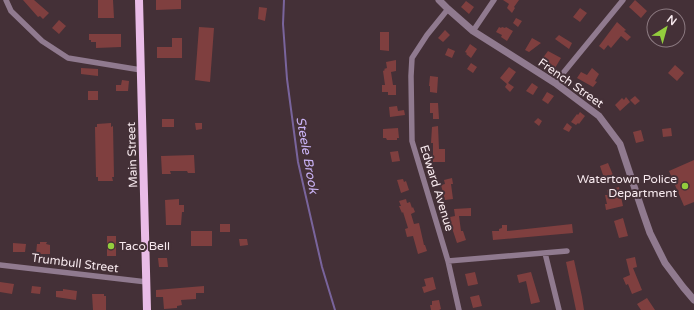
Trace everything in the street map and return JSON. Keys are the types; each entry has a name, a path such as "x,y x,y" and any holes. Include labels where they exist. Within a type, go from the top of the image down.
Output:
{"main road":[{"name":"Main Street","path":"139,0 147,310"}],"street":[{"path":"6,0 11,11 42,41 68,58 141,70"},
{"name":"French Street","path":"439,0 474,31 555,83 599,116 620,144 652,238 665,263 694,300"},
{"path":"474,31 494,0"},
{"path":"555,83 623,0"},
{"name":"Edward Avenue","path":"448,9 427,35 412,58 412,141 448,262 459,310"},
{"path":"448,262 567,251"},
{"path":"546,253 559,310"},
{"name":"Trumbull Street","path":"0,265 147,282"}],"building":[{"path":"23,0 34,0 49,13 43,19 40,16 38,17"},
{"path":"98,0 113,0 114,18 98,18"},
{"path":"156,0 181,0 181,9 156,10"},
{"path":"503,0 519,0 512,13 507,8 509,4"},
{"path":"635,0 646,10 646,12 641,18 629,7"},
{"path":"466,1 474,7 469,14 461,7"},
{"path":"259,7 267,8 265,21 258,19"},
{"path":"580,8 587,13 580,22 573,17"},
{"path":"516,18 522,21 518,27 513,23"},
{"path":"59,20 66,26 59,34 52,28"},
{"path":"617,22 631,37 627,41 621,36 611,48 608,45 604,50 599,46"},
{"path":"199,27 214,28 210,82 195,80"},
{"path":"499,27 506,27 513,31 507,41 501,37 502,35 496,32"},
{"path":"445,30 450,35 443,42 438,38"},
{"path":"380,32 389,32 389,51 380,50"},
{"path":"89,34 121,34 121,47 96,48 96,42 91,42 91,40 89,40"},
{"path":"559,35 572,43 569,49 555,39"},
{"path":"172,38 182,38 182,58 157,58 157,47 172,47"},
{"path":"532,38 541,43 529,52 525,50"},
{"path":"470,44 477,49 471,58 465,52"},
{"path":"448,48 455,51 452,58 445,55"},
{"path":"548,51 561,58 555,68 542,59"},
{"path":"396,60 396,71 391,72 393,85 396,85 396,95 388,95 388,92 382,92 382,85 385,85 383,71 387,68 386,62"},
{"path":"471,63 477,67 473,73 467,69"},
{"path":"675,65 684,73 677,81 668,73"},
{"path":"509,67 516,72 508,83 514,87 510,92 505,87 507,84 500,78"},
{"path":"81,68 98,69 98,76 81,74"},
{"path":"592,68 599,74 595,81 597,82 593,87 577,78 581,72 587,75"},
{"path":"430,76 438,77 437,93 430,92"},
{"path":"122,80 129,81 128,91 116,91 116,85 121,85"},
{"path":"532,83 538,87 533,95 526,91"},
{"path":"88,91 98,91 98,100 88,100"},
{"path":"547,92 554,96 548,104 542,100"},
{"path":"635,96 640,101 635,105 630,100"},
{"path":"626,97 630,102 620,111 615,105 622,98 624,100"},
{"path":"430,103 438,103 439,119 433,119 433,113 430,113"},
{"path":"397,106 398,111 404,110 405,115 390,117 389,107"},
{"path":"580,112 585,116 579,124 578,123 576,125 571,122"},
{"path":"538,118 542,121 539,126 534,122"},
{"path":"162,119 174,119 174,127 162,127"},
{"path":"111,123 111,127 113,126 114,177 112,177 113,181 98,181 98,177 96,177 95,127 97,127 97,124"},
{"path":"195,123 202,123 202,129 196,130"},
{"path":"567,123 572,127 569,132 563,129"},
{"path":"438,126 439,149 445,149 445,162 433,162 433,143 431,143 432,127"},
{"path":"398,128 399,138 397,138 397,140 387,140 386,138 383,138 383,129"},
{"path":"671,128 672,136 663,137 662,129"},
{"path":"641,130 644,141 636,143 633,132"},
{"path":"398,151 400,161 392,162 390,152"},
{"path":"194,155 195,173 188,173 187,171 170,171 171,174 162,174 161,156"},
{"name":"Watertown Police Department","path":"694,160 694,202 684,206 669,171"},
{"path":"608,163 613,175 604,178 600,166"},
{"path":"452,178 453,184 451,184 453,199 445,200 441,185 445,184 444,180"},
{"path":"403,179 404,182 406,181 409,190 401,193 397,180"},
{"path":"619,187 623,206 606,210 605,204 607,204 605,195 608,195 607,190"},
{"path":"179,199 179,205 184,205 181,225 166,225 165,200"},
{"path":"406,199 407,203 410,202 412,208 413,207 415,212 411,214 414,224 419,223 424,245 427,251 418,254 413,236 407,237 405,229 408,228 403,212 402,213 399,206 401,206 399,201"},
{"path":"471,208 471,216 459,216 461,231 463,231 466,240 457,243 450,217 455,216 454,209"},
{"path":"623,218 628,236 619,238 614,221"},
{"path":"220,224 230,224 230,232 220,232"},
{"path":"572,224 573,233 493,240 492,231 499,231 499,229 502,228 502,225 507,225 507,231"},
{"path":"191,231 212,231 212,246 191,246"},
{"path":"107,236 116,236 116,256 107,256"},
{"path":"239,239 247,239 248,245 240,246"},
{"path":"40,242 47,242 46,244 50,245 50,254 36,254 37,244 40,244"},
{"path":"13,243 26,244 25,252 13,252"},
{"path":"635,257 637,267 633,268 642,290 632,294 628,284 626,285 623,278 630,275 626,259"},
{"path":"158,258 167,258 168,267 159,267"},
{"path":"574,260 584,310 576,310 566,262"},
{"path":"475,272 478,284 468,286 465,274"},
{"path":"531,272 540,302 531,304 526,281 519,283 517,275"},
{"path":"433,277 436,289 424,293 422,287 426,286 424,279"},
{"path":"0,282 14,284 12,294 0,292"},
{"path":"32,286 41,287 40,294 31,293"},
{"path":"204,286 204,293 196,293 196,299 181,300 182,305 177,306 177,308 164,309 163,297 156,297 156,290"},
{"path":"63,289 77,291 76,300 56,297 56,291 63,291"},
{"path":"92,294 104,294 104,296 106,296 106,310 93,310"},
{"path":"479,295 482,306 473,308 470,297"},
{"path":"647,298 655,310 641,310 637,304"},
{"path":"439,300 441,309 431,310 430,305 432,305 432,301"}],"waterway":[{"name":"Steele Brook","path":"284,0 283,24 287,79 298,162 322,267 335,310"}],"place":[{"name":"Watertown Police Department","path":"685,186"},
{"name":"Taco Bell","path":"111,246"}]}
